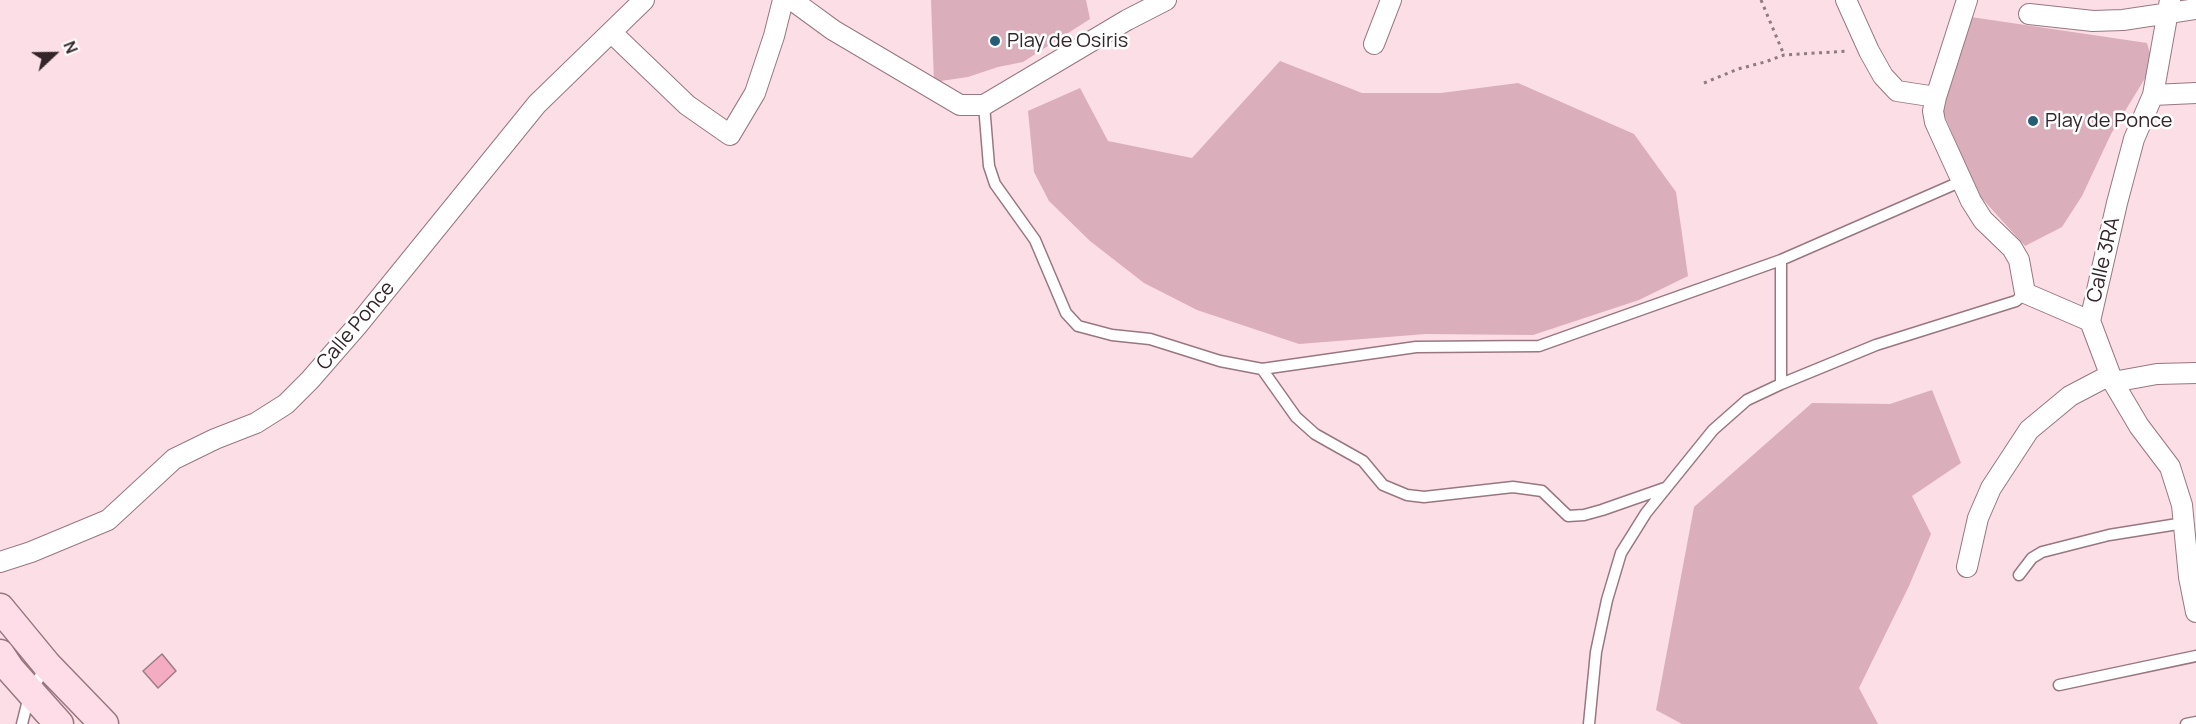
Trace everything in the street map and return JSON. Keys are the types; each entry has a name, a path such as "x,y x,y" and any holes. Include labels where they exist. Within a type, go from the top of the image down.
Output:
{"street":[{"name":"Calle Ponce","path":"0,562 31,552 108,520 174,459 215,439 256,423 286,404 357,326 537,104 644,0"},
{"path":"612,33 687,105 730,135 755,93 783,0"},
{"path":"792,0 833,30 960,105 984,105 1127,20 1166,0"},
{"path":"1374,44 1391,0"},
{"path":"1846,0 1883,76 1897,91 1935,97"},
{"path":"1967,0 1935,97 1933,111 1935,122 1983,220 2013,248 2019,260 2025,293 2090,321"},
{"path":"2029,14 2093,21 2123,20 2169,6 2196,9"},
{"name":"Calle 3RA","path":"2169,6 2153,95 2134,139 2090,321 2111,378 2139,426 2170,467 2187,510 2189,578 2196,612"},
{"path":"2153,95 2196,93"},
{"path":"1967,567 1978,518 1991,488 2029,430 2070,396 2111,378 2196,373"},
{"path":"0,608 47,665 104,724"},
{"path":"0,654 59,724"}],"lane":[{"path":"984,105 989,166 995,184 1035,240 1066,313 1078,326 1112,335 1150,339 1220,361 1262,369 1416,347 1539,346 1781,260 1962,181"},
{"path":"1781,260 1781,384"},
{"path":"1589,724 1596,652 1607,600 1621,553 1646,513 1713,430 1747,400 1781,384 1876,345 2016,301 2025,293"},
{"path":"1262,369 1296,417 1315,434 1363,461 1383,485 1407,495 1424,498 1513,487 1542,491 1568,516 1602,510 1666,488"},
{"path":"2019,575 2032,558 2042,552 2109,535 2187,510"},
{"path":"2059,685 2196,656"},
{"path":"22,724 30,692 47,665"},
{"path":"2186,724 2196,722"}],"path":[{"path":"1761,0 1784,55"},
{"path":"1704,83 1738,69 1784,55 1869,51"}],"shaded area":[{"name":"Play de Osiris","path":"931,0 1086,0 1090,19 1023,62 968,77 934,82"},
{"name":"Play de Ponce","path":"1971,17 2147,43 2151,57 2147,75 2111,134 2082,196 2062,227 2025,246 1978,194 1941,107"},
{"path":"1280,61 1362,93 1441,93 1518,83 1634,134 1676,192 1688,276 1639,300 1533,335 1426,334 1299,344 1197,310 1144,283 1090,241 1049,201 1034,172 1028,111 1080,88 1108,141 1192,158"},
{"path":"1932,390 1961,463 1912,496 1931,534 1909,586 1859,688 1878,724 1682,724 1656,710 1694,507 1812,403 1890,404"}],"building":[{"path":"162,654 176,671 158,688 143,671"}],"place":[{"name":"Play de Osiris","path":"995,41"},
{"name":"Play de Ponce","path":"2033,121"}]}
